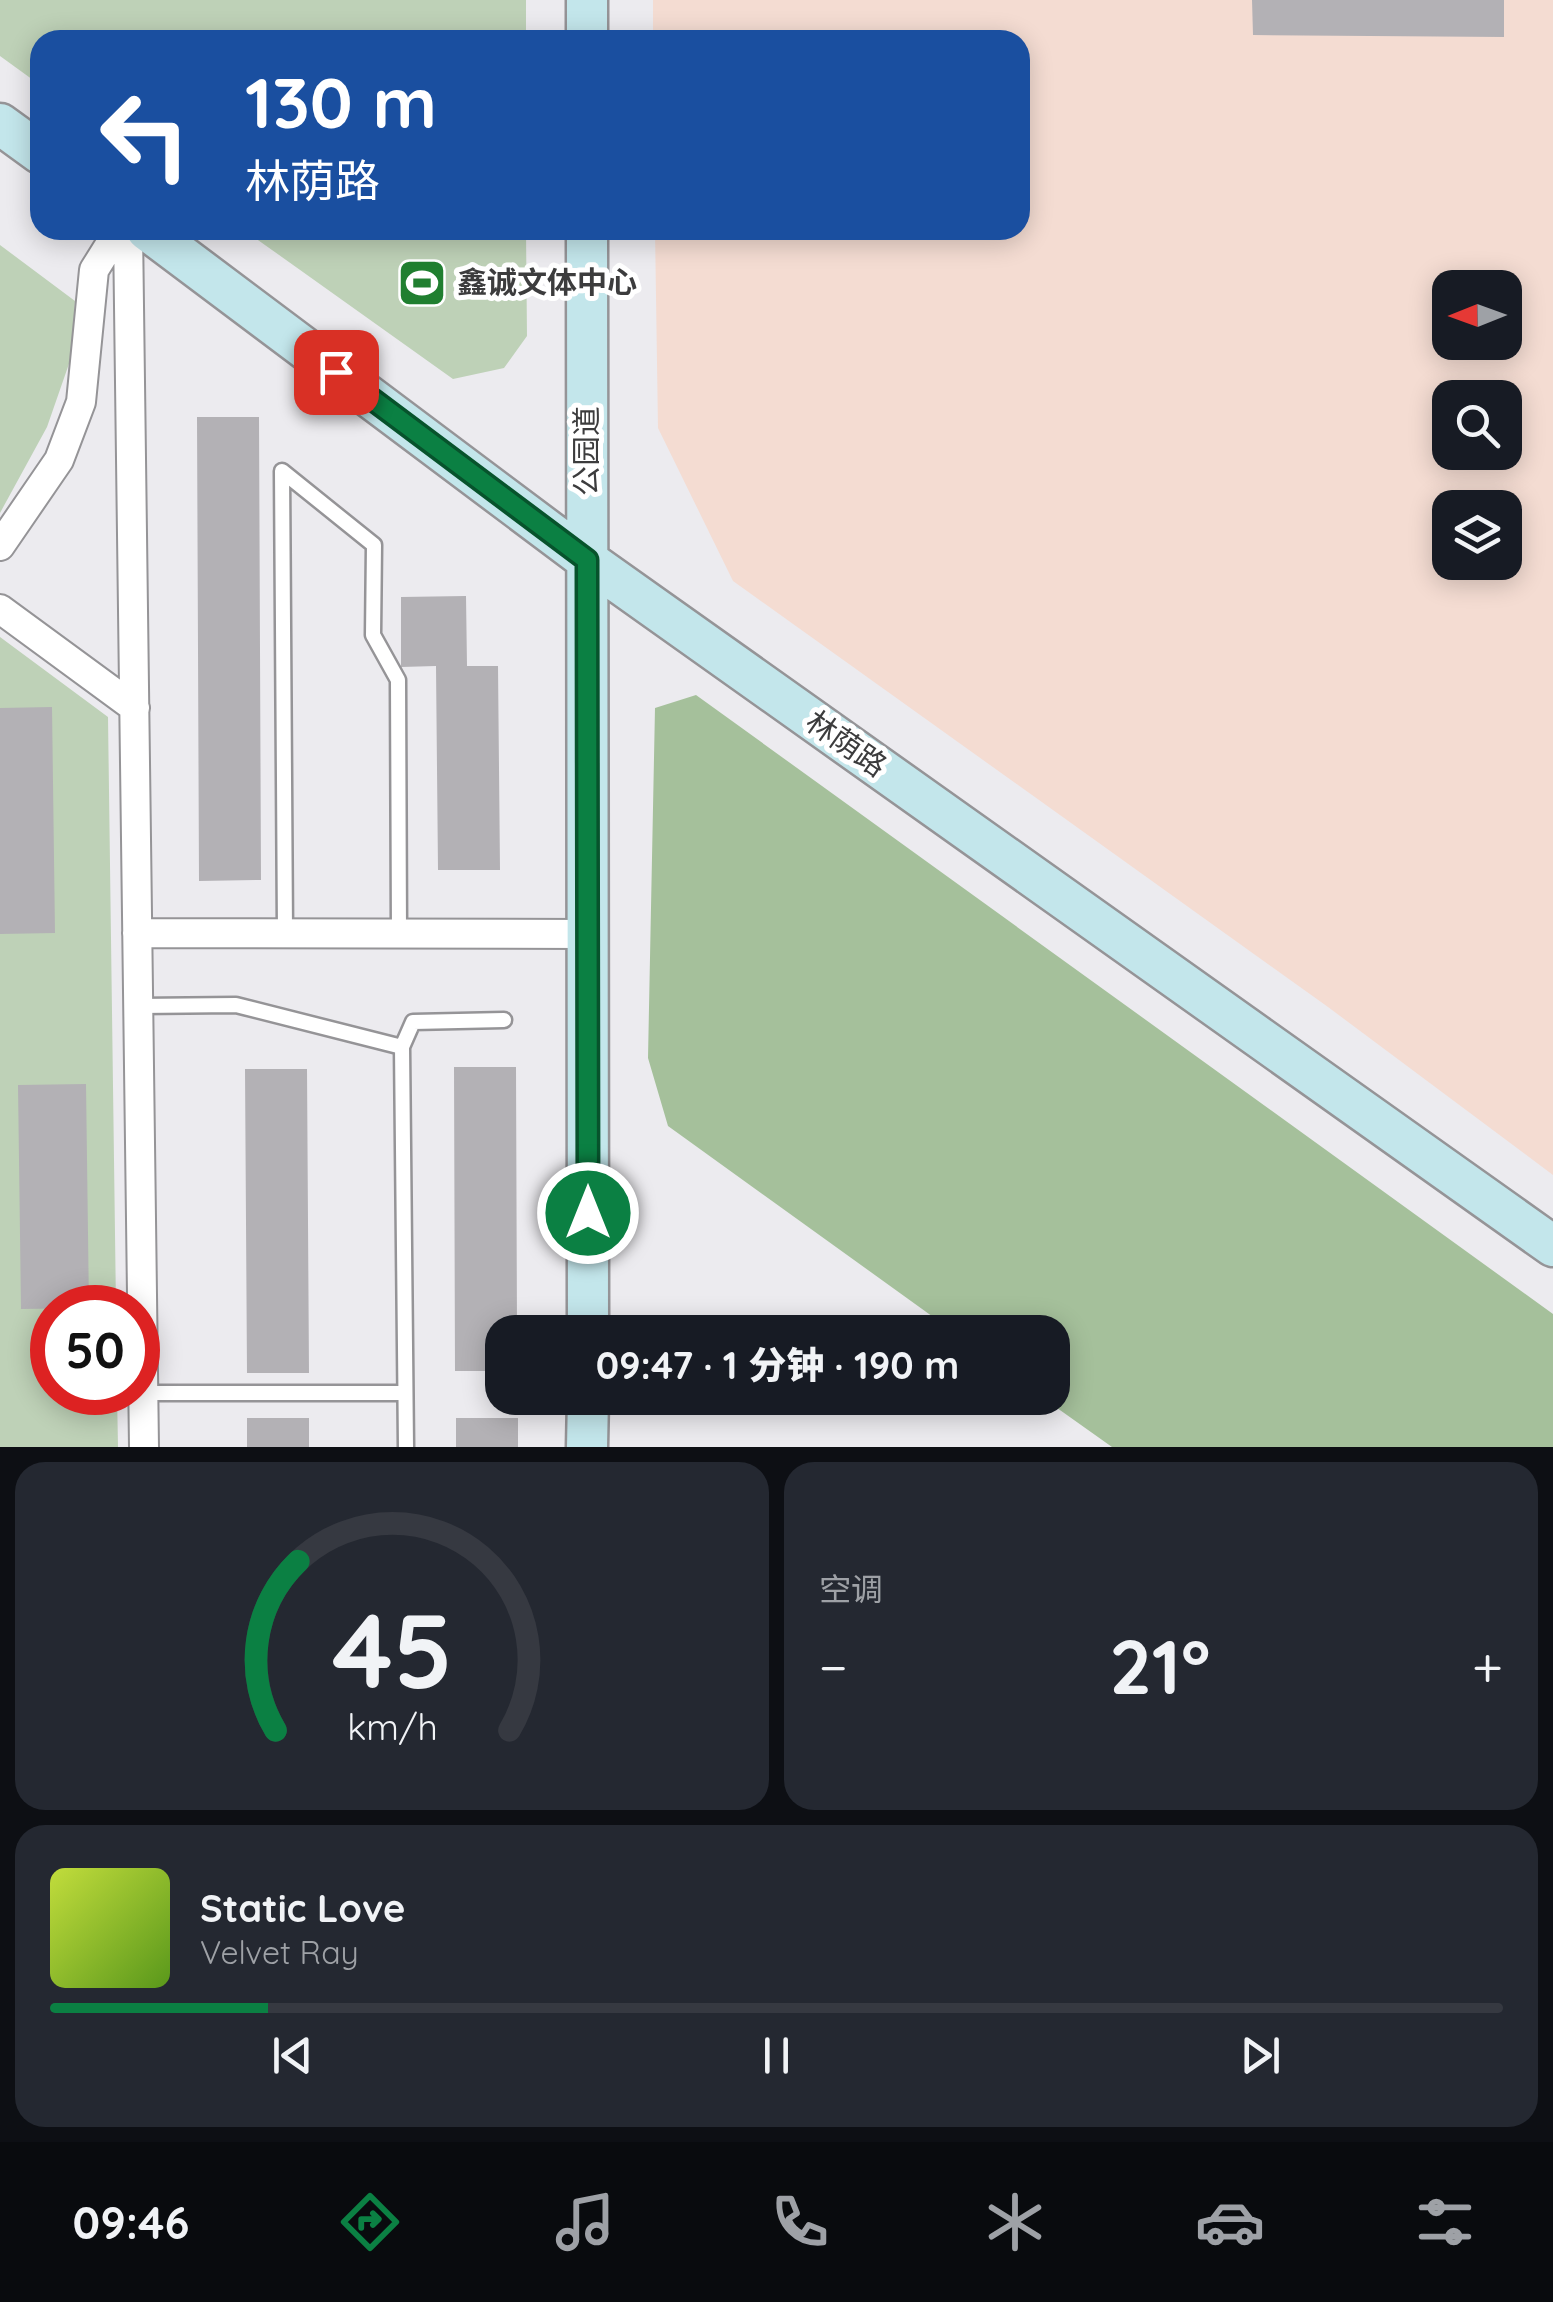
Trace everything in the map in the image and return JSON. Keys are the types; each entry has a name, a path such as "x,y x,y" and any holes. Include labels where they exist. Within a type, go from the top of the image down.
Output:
{"main road":[{"path":"586,0 586,30"},
{"path":"0,124 30,146"},
{"name":"林荫路","path":"160,240 587,560 1553,1246"},
{"name":"公园道","path":"587,240 588,1315"},
{"path":"588,1415 588,1447"}],"street":[{"path":"0,546 59,460 81,402 94,270 113,240"},
{"path":"128,240 142,1285"},
{"path":"0,608 135,708"},
{"path":"137,933 589,934"},
{"path":"143,1415 144,1447"}],"lane":[{"path":"286,932 282,471 374,545 373,634 398,680 400,934"},
{"path":"139,1006 236,1005 402,1047"},
{"path":"406,1447 402,1047 413,1022 504,1020"},
{"path":"160,1393 405,1393"}],"shaded area":[{"path":"653,0 1553,0 1553,1175 1328,1007 733,581 658,428 655,240 1030,240 1030,30 653,30"}],"green space":[{"path":"0,0 526,0 526,30 30,30 30,78 0,56"},
{"name":"鑫诚文体中心","path":"258,240 526,240 527,336 504,368 453,379"},
{"path":"0,245 75,301 71,358 47,427 0,513"},
{"path":"0,637 108,717 116,1285 30,1285 30,1415 117,1415 118,1447 0,1447"},
{"path":"696,695 1553,1314 1553,1447 1112,1447 1067,1415 1070,1415 1070,1315 930,1315 668,1126 648,1058 655,708"}],"building":[{"path":"1252,0 1504,0 1504,37 1253,35"},
{"path":"197,417 259,417 261,880 199,881"},
{"path":"466,596 467,666 498,666 500,870 438,870 436,666 401,667 401,597"},
{"path":"52,707 55,933 0,934 0,708"},
{"path":"454,1067 516,1067 517,1315 485,1315 485,1371 455,1371"},
{"path":"245,1069 307,1069 309,1373 247,1373"},
{"path":"86,1084 89,1285 30,1285 30,1309 21,1309 18,1085"},
{"path":"247,1418 309,1418 309,1447 247,1447"},
{"path":"456,1418 518,1418 518,1447 456,1447"}],"place":[{"name":"鑫诚文体中心","path":"422,283"}],"route":[{"path":"336,372 587,560 588,1213"}]}
